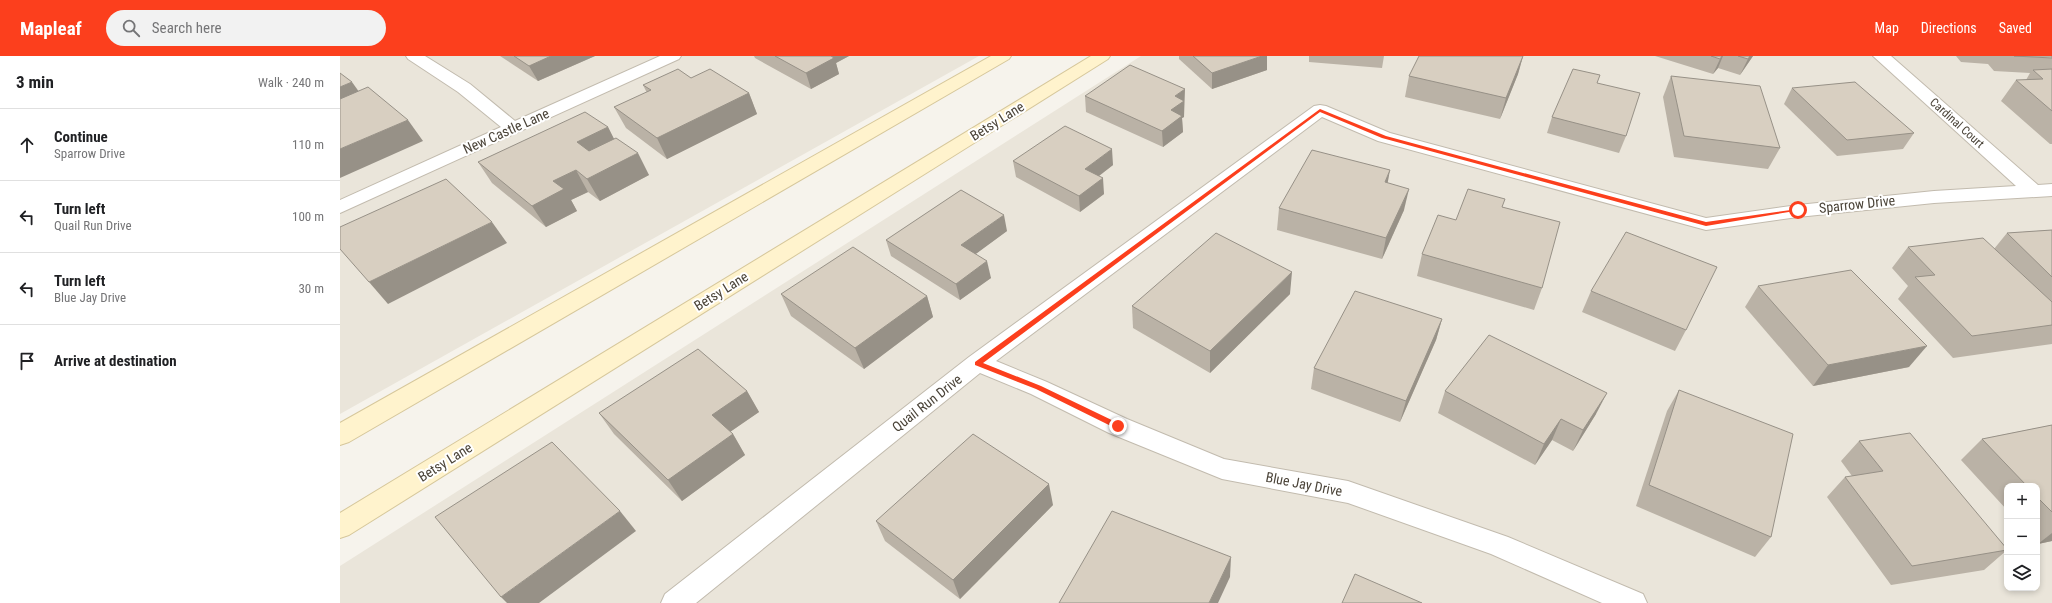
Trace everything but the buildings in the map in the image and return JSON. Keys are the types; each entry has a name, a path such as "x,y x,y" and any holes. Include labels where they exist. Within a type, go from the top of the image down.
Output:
{"main road":[{"path":"340,435 1003,56"},
{"name":"Betsy Lane","path":"340,527 1102,56"}],"street":[{"path":"414,56 464,88 512,128"},
{"name":"New Castle Lane","path":"340,207 673,56"},
{"name":"Cardinal Court","path":"1881,56 2033,191"},
{"name":"Sparrow Drive","path":"1320,110 1384,137 1706,224 1798,210 1896,200 2052,190"},
{"name":"Quail Run Drive","path":"675,603 977,363 1320,110"},
{"name":"Blue Jay Drive","path":"977,363 1039,388 1118,426 1222,469 1348,492 1499,545 1633,603"}],"shaded area":[{"path":"340,56 979,56 340,414"},
{"path":"1141,56 2052,56 2052,603 340,603 340,566"}],"route":[{"path":"1118,426 1039,388 977,363 1320,110 1384,137 1706,224 1798,210"}]}
